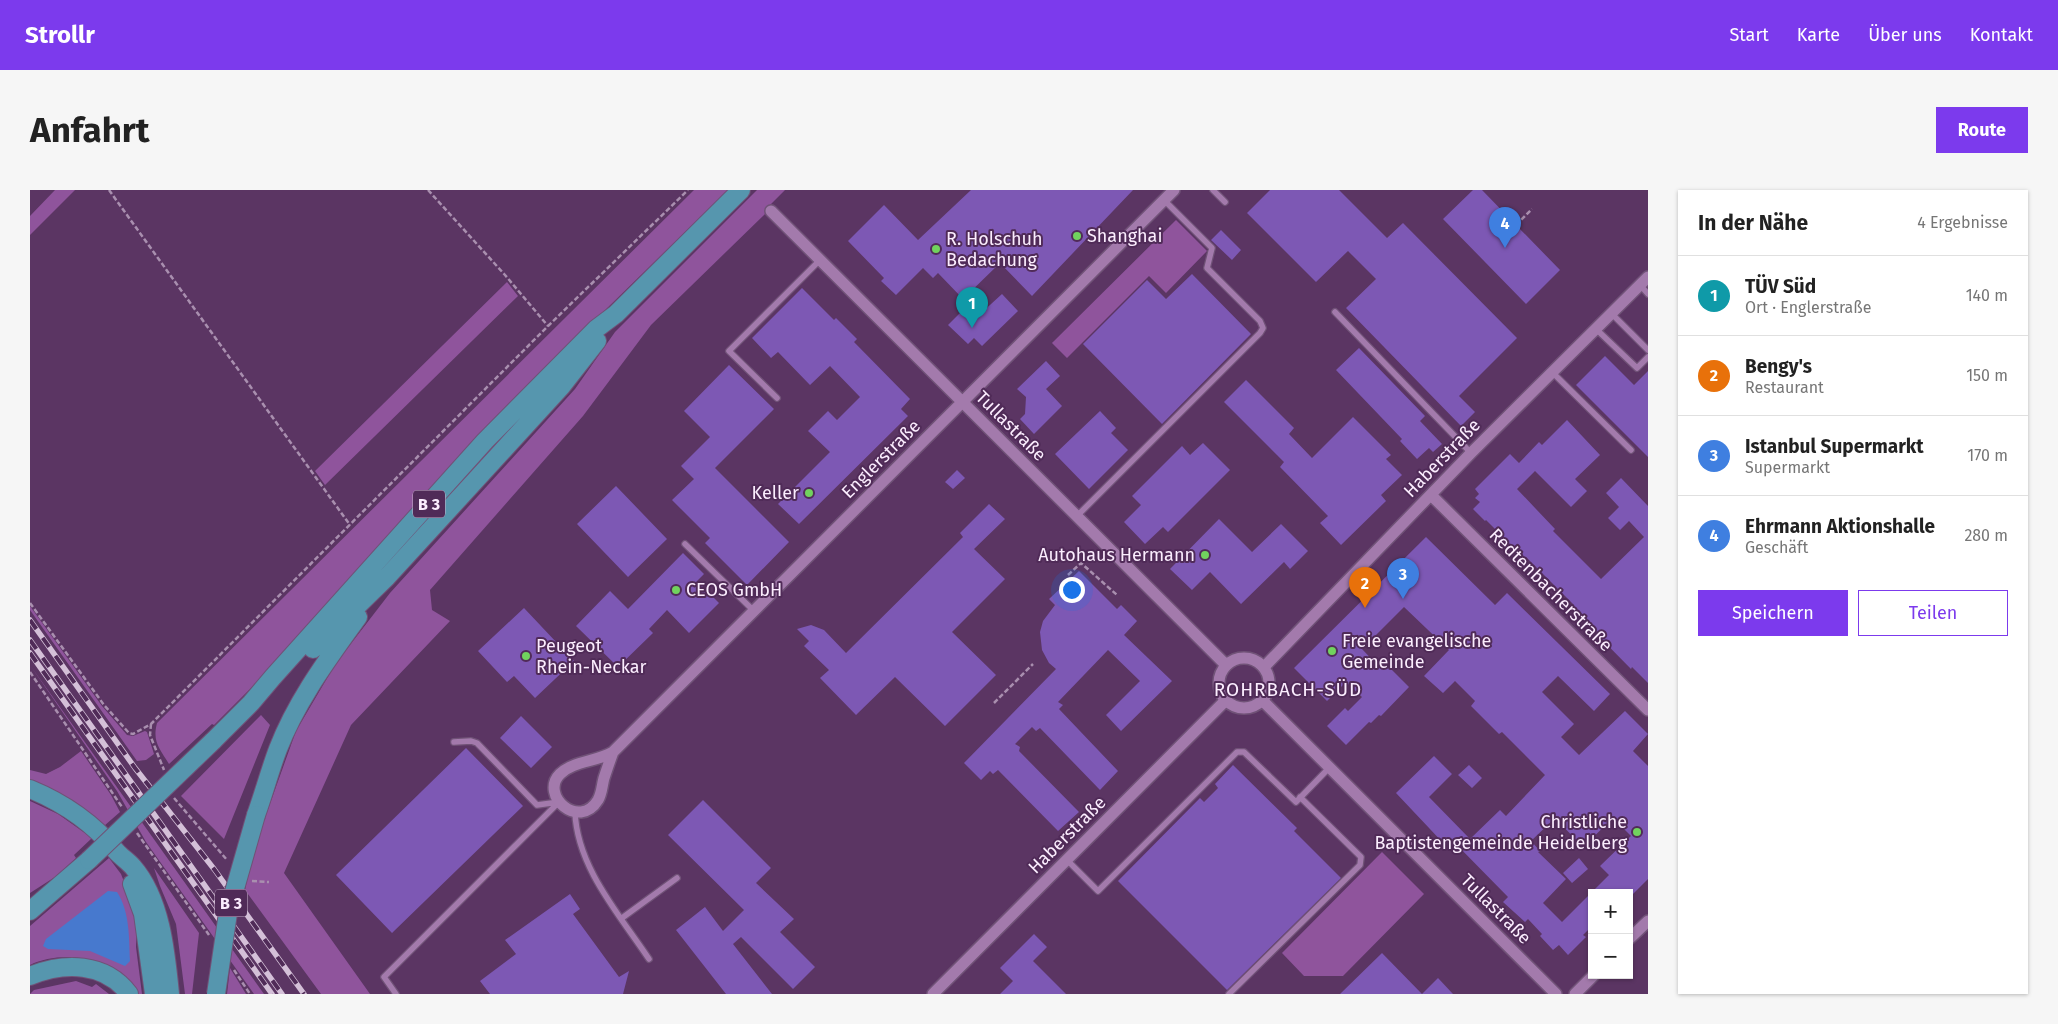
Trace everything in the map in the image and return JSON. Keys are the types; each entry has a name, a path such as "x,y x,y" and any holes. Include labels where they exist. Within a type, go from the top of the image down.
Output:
{"main road":[{"name":"B 3","path":"30,911 89,860 251,703 485,441 596,329 616,314 741,190"},
{"name":"B 3","path":"251,703 279,682 388,577 561,387 616,314"},
{"name":"B 3","path":"216,994 228,913 256,815 278,749 307,691 388,577"},
{"path":"30,789 69,808 96,829 118,854 133,867 144,884 161,927 166,951 170,994"},
{"path":"118,854 135,889 143,914 154,994"},
{"path":"30,976 47,969 73,965 110,977 129,994"}],"street":[{"name":"Englerstraße","path":"559,802 555,793 555,784 562,772 575,764 600,759 613,752 1174,190"},
{"name":"Tullastraße","path":"771,211 1226,665"},
{"name":"Haberstraße","path":"1264,667 1471,453 1648,277"},
{"name":"Redtenbacherstraße","path":"1431,495 1648,710"},
{"path":"1244,658 1255,660 1264,667 1270,685 1262,700 1254,706 1246,708 1236,706 1226,700 1220,690 1219,681 1226,665 1234,660 1244,658"},
{"name":"Haberstraße","path":"933,994 1226,700"},
{"name":"Tullastraße","path":"1262,700 1556,994"},
{"name":"Englerstraße","path":"575,812 590,809 598,799 613,752"},
{"path":"559,802 564,807 575,812"},
{"path":"1633,936 1648,921"},
{"path":"1575,994 1590,979"}],"lane":[{"path":"1213,190 1225,202"},
{"path":"1076,516 1263,328 1260,320 1207,268 1212,248 1164,200"},
{"path":"777,398 729,351 820,260"},
{"path":"1640,285 1648,294"},
{"path":"1335,312 1471,453"},
{"path":"1611,314 1648,350"},
{"path":"1595,328 1637,368 1648,357"},
{"path":"1552,372 1631,450"},
{"path":"685,544 754,610"},
{"path":"454,742 471,741 477,744 537,805 559,802"},
{"path":"1067,860 1098,891 1237,752 1244,752 1296,802 1329,768"},
{"path":"1229,994 1360,865 1361,857 1300,797"},
{"path":"396,994 384,977 559,802"},
{"path":"575,812 575,828 590,871 649,958"},
{"path":"622,918 677,878"}],"path":[{"path":"109,190 350,525"},
{"path":"428,190 505,274 548,326"},
{"path":"30,602 104,705 129,733 133,734 152,724 548,326 688,190"},
{"path":"1516,225 1532,209"},
{"path":"1068,575 1081,562 1116,595"},
{"path":"994,703 1032,664"},
{"path":"30,672 109,784 124,810"},
{"path":"152,724 150,735 167,775"},
{"path":"171,794 229,863"},
{"path":"134,827 143,844 211,937"},
{"path":"249,879 270,882"},
{"path":"233,968 250,994"}],"shaded area":[{"path":"55,190 75,190 30,235 30,216"},
{"path":"694,190 728,190 509,404 264,675 214,725 212,724 169,764 156,740 157,723"},
{"path":"757,190 785,190 770,205 766,213 651,325 583,416 430,590 432,610 450,621 351,725 284,873 370,994 321,994 245,890 253,851 296,731 336,663 390,593 575,389 615,332"},
{"path":"1176,220 1207,251 1166,293 1149,276 1067,358 1052,343"},
{"path":"507,282 518,296 325,485 315,471"},
{"path":"30,606 102,706 127,735 133,736 145,731 147,732 154,754 146,760 137,761 30,610"},
{"path":"30,665 264,994 254,994 146,842 117,791"},
{"path":"261,715 270,725 224,839 181,796"},
{"path":"81,751 111,795 120,812 104,826 69,799 30,780 30,770 46,774 60,767"},
{"path":"30,801 58,814 92,838 74,855 76,858 55,877 30,893"},
{"path":"1382,852 1424,894 1343,976 1304,976 1282,953"},
{"path":"109,858 121,874 137,915 136,947 142,994 134,994 115,974 94,961 66,957 47,959 30,965 30,926"},
{"path":"154,868 199,933 192,994 185,994 176,924"},
{"path":"230,968 246,994 227,994"},
{"path":"76,981 92,987 96,984 109,994 30,994 34,990"}],"water":[{"path":"108,891 117,892 127,917 130,961 125,966 90,951 48,949 43,946 46,939"}],"building":[{"path":"971,190 1133,190 1032,296 1000,263 963,299 938,273 933,278 923,268 896,295 881,281 884,278 848,241 884,205 918,240"},
{"path":"1270,190 1339,190 1387,238 1403,223 1517,338 1459,396 1475,412 1461,426 1346,308 1376,279 1348,251 1316,282 1247,213"},
{"path":"1473,190 1482,190 1560,270 1526,304 1443,219"},
{"path":"1221,230 1241,250 1232,260 1211,240"},
{"path":"1192,274 1251,334 1162,424 1083,344 1147,280 1166,299"},
{"path":"802,288 834,320 836,318 857,339 854,342 910,399 901,409 908,416 799,524 778,504 830,452 808,431 828,411 837,420 860,397 830,366 810,385 778,352 771,358 752,338"},
{"path":"1002,294 1018,311 982,346 974,338 968,344 948,325 969,304 979,315"},
{"path":"1359,348 1425,416 1420,421 1442,444 1433,452 1429,448 1417,459 1400,441 1402,439 1336,370"},
{"path":"1605,356 1634,385 1648,371 1648,457 1576,385"},
{"path":"1046,361 1060,376 1046,389 1062,406 1034,434 1020,419 1025,414 1026,397 1017,389"},
{"path":"729,365 774,409 715,468 789,542 747,585 705,543 710,538 672,500 694,479 681,466 710,437 684,411"},
{"path":"1246,380 1294,428 1289,434 1312,458 1353,417 1391,455 1386,459 1402,475 1381,495 1386,501 1341,545 1320,523 1328,516 1280,467 1284,462 1224,402"},
{"path":"1100,411 1116,428 1111,433 1128,450 1089,489 1055,454"},
{"path":"1567,420 1600,455 1575,479 1587,491 1571,507 1535,471 1517,489 1555,529 1553,531 1601,579 1644,537 1629,521 1620,530 1608,518 1619,507 1606,493 1621,478 1648,506 1648,683 1632,667 1631,669 1571,608 1574,605 1526,557 1525,559 1473,509 1480,502 1475,498 1479,494 1475,489 1510,454 1519,463 1539,442 1542,445"},
{"path":"1203,443 1230,470 1168,532 1163,527 1145,544 1124,522 1141,505 1132,496 1182,446 1190,455"},
{"path":"957,470 965,478 953,489 945,482"},
{"path":"616,486 667,539 628,577 577,524"},
{"path":"989,504 1005,519 974,549 1005,579 952,632 996,675 945,726 895,677 856,715 820,678 829,670 804,646 809,641 797,629 811,625 824,630 846,653 963,537 960,533"},
{"path":"1219,519 1252,552 1281,524 1308,551 1290,569 1284,562 1241,604 1210,572 1192,590 1170,569"},
{"path":"1426,537 1495,605 1507,593 1610,694 1594,711 1558,676 1542,692 1574,724 1561,737 1579,755 1625,711 1648,734 1633,751 1648,766 1648,879 1633,894 1633,889 1595,889 1609,875 1600,866 1631,836 1613,818 1583,847 1555,818 1531,841 1540,851 1538,852 1566,879 1543,903 1562,922 1588,896 1588,930 1583,935 1586,937 1568,955 1559,945 1553,950 1528,919 1525,922 1503,902 1508,897 1452,840 1446,846 1396,793 1434,756 1452,774 1429,797 1470,839 1500,810 1506,816 1545,775 1502,732 1499,734 1471,706 1475,701 1455,681 1443,693 1424,676 1449,650 1404,607 1362,649 1381,669 1386,664 1409,687 1381,716 1379,715 1371,723 1369,722 1346,745 1327,726 1345,708 1348,711 1362,697 1346,682 1327,701 1294,668"},
{"path":"683,553 704,574 697,581 719,603 689,633 667,610 649,629 653,633 618,667 576,626 610,591 628,609"},
{"path":"1079,571 1117,609 1121,605 1137,621 1124,635 1172,681 1121,731 1106,715 1140,681 1108,650 1058,702 1063,705 1059,709 1118,771 1100,790 1040,728 1036,731 1032,727 1015,744 1020,747 1019,751 1079,812 1058,831 998,770 993,774 990,771 981,780 964,763 1056,669 1049,663 1042,650 1040,632 1043,621 1055,605 1049,599"},
{"name":"Peugeot Rhein-Neckar","path":"524,608 574,661 535,698 514,676 507,682 478,651"},
{"path":"521,716 552,747 531,768 500,738"},
{"path":"466,748 523,806 392,933 336,875"},
{"path":"1233,765 1297,828 1294,831 1341,878 1227,990 1118,881 1200,798 1204,802 1218,788 1215,784"},
{"path":"1469,765 1482,778 1472,788 1458,775"},
{"path":"703,800 771,868 756,883 794,919 780,932 815,967 793,989 741,937 733,944 772,994 726,994 676,930 705,907 723,931 744,910 668,835"},
{"path":"1579,858 1588,869 1572,883 1563,873"},
{"path":"570,894 580,909 573,914 619,977 629,971 623,994 490,994 480,981 516,954 505,940"},
{"path":"1034,934 1047,947 1033,961 1066,994 1000,994 1013,981 1000,968"},
{"path":"1382,953 1422,994 1340,994"},
{"path":"1438,978 1453,994 1422,994"}],"railway":[{"path":"30,620 135,768 214,869 304,994"},
{"path":"30,640 282,994"},
{"path":"30,653 272,994"}],"place":[{"name":"Shanghai","path":"1077,236"},
{"name":"Ehrmann Aktionshalle","path":"1505,248"},
{"name":"R. Holschuh Bedachung","path":"936,249"},
{"name":"TÜV Süd","path":"972,328"},
{"name":"Keller","path":"809,493"},
{"name":"Autohaus Hermann","path":"1205,555"},
{"name":"CEOS GmbH","path":"676,590"},
{"name":"Istanbul Supermarkt","path":"1403,599"},
{"name":"Bengy's","path":"1365,608"},
{"name":"Freie evangelische Gemeinde","path":"1332,651"},
{"name":"Peugeot Rhein-Neckar","path":"526,656"},
{"name":"Christliche Baptistengemeinde Heidelberg","path":"1637,832"}],"district":[{"name":"ROHRBACH-SÜD","path":"1288,689"}]}
